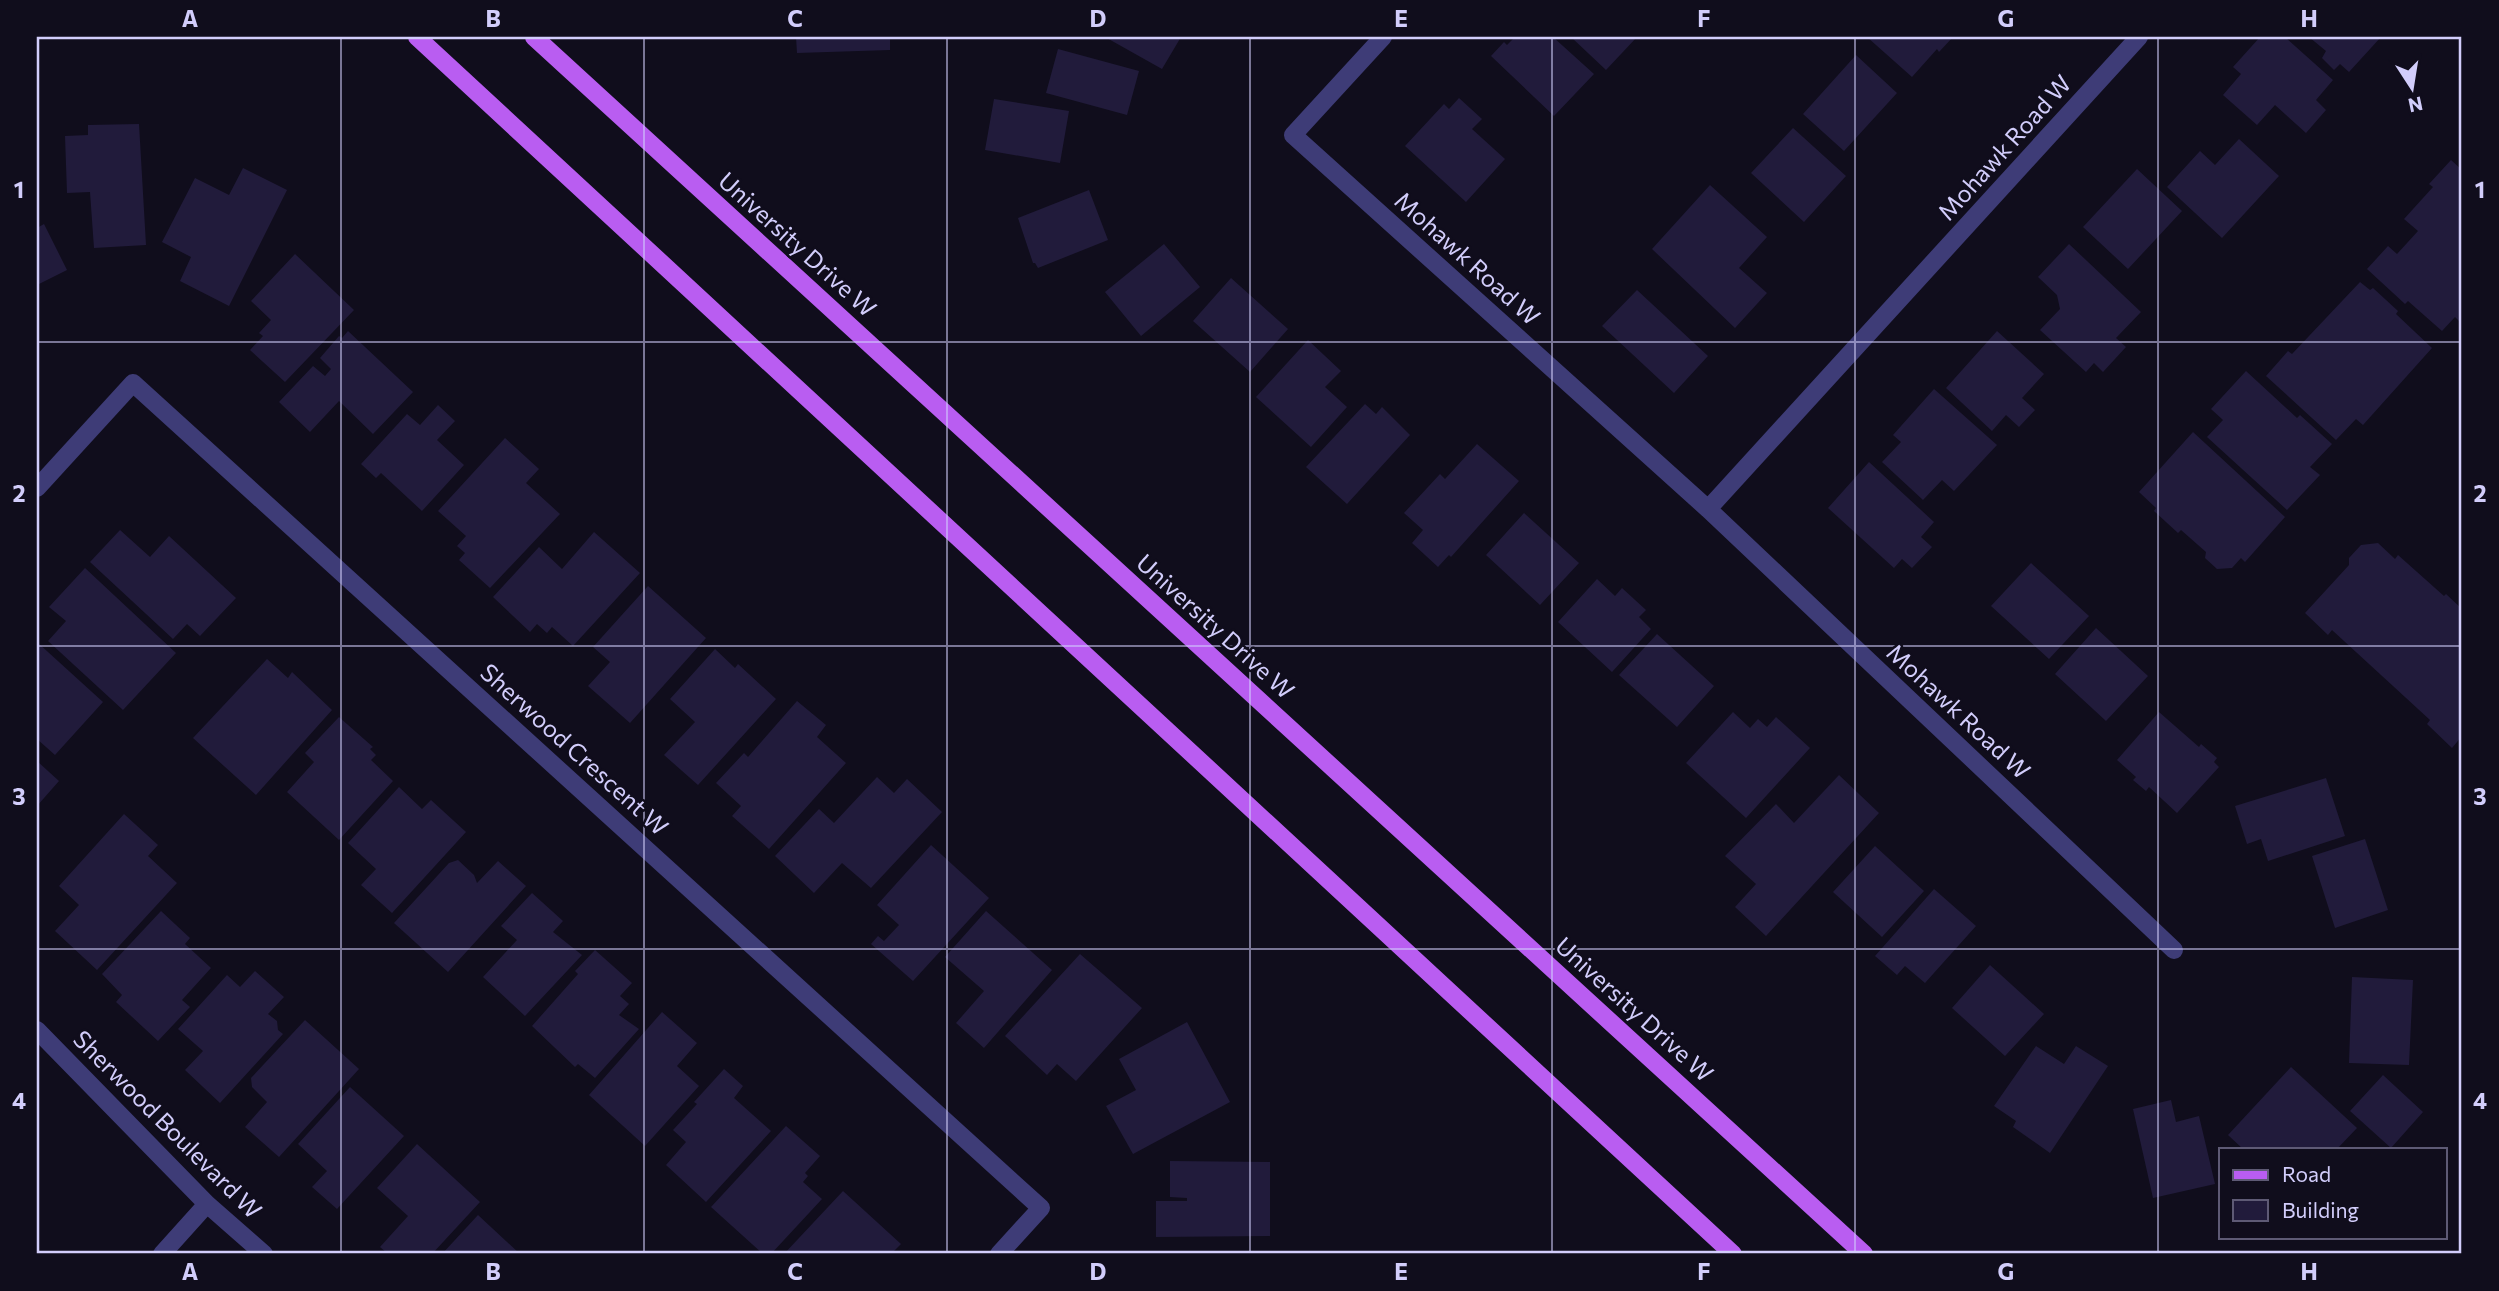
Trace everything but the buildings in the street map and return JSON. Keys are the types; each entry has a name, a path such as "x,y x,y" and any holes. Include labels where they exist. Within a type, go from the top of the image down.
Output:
{"main road":[{"path":"417,37 1733,1254"},
{"name":"University Drive W","path":"534,37 1864,1254"}],"street":[{"name":"Mohawk Road W","path":"1383,37 1293,135 1708,509 2174,950"},
{"name":"Mohawk Road W","path":"1708,509 2139,37"},
{"name":"Sherwood Crescent W","path":"37,488 133,383 1041,1208 999,1254"},
{"name":"Sherwood Boulevard W","path":"37,1030 208,1204 264,1254"},
{"path":"162,1254 208,1204"}]}
